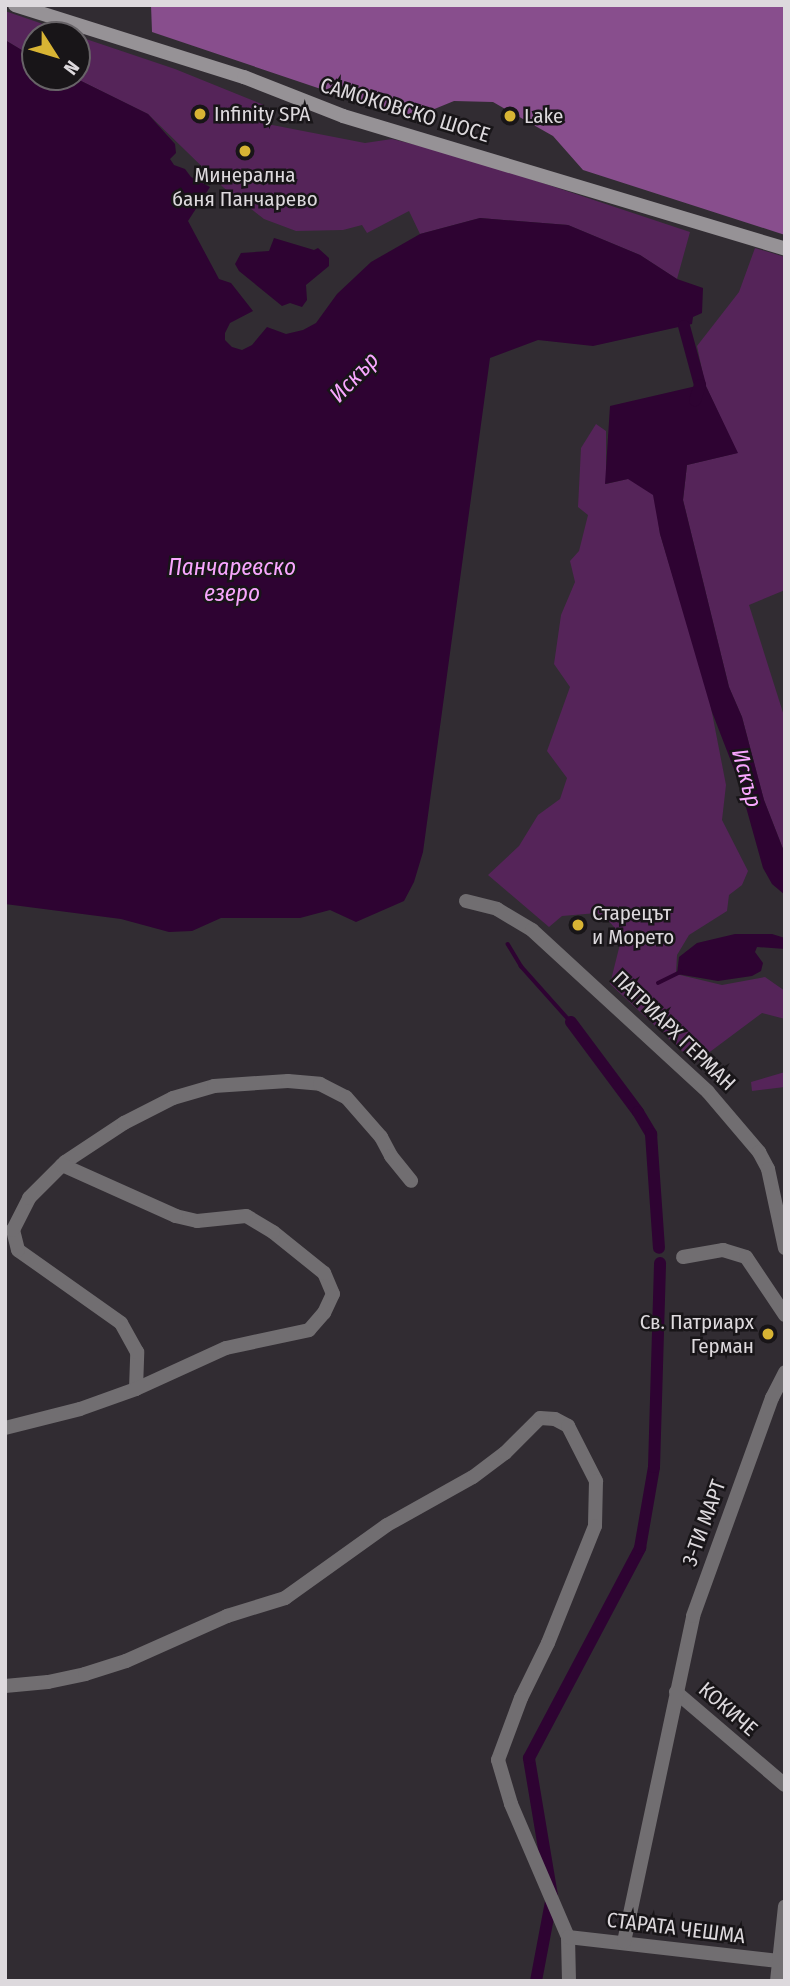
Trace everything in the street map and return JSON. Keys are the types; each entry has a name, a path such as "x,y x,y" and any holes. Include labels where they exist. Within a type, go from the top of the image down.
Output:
{"main road":[{"name":"САМОКОВСКО ШОСЕ","path":"15,5 244,77 344,116 581,185 785,249"}],"street":[{"name":"ПАТРИАРХ ГЕРМАН","path":"466,901 497,909 532,930 599,988 722,1107 759,1152 768,1170 783,1225 785,1248"},
{"path":"136,1389 137,1352 121,1323 18,1250 13,1230 29,1198 62,1165 124,1123 173,1098 214,1086 288,1081 320,1084 346,1097 381,1137 391,1156 411,1181"},
{"path":"5,1428 80,1409 136,1389 226,1348 309,1330 324,1313 333,1294 324,1273 273,1232 246,1216 197,1221 176,1216 62,1165"},
{"path":"683,1257 723,1250 746,1257 785,1315"},
{"name":"3-ТИ МАРТ","path":"624,1942 693,1616 772,1398 785,1372"},
{"path":"5,1686 85,1674 126,1661 228,1616 285,1598 387,1525 473,1477 505,1453 541,1418 555,1419 568,1426 576,1438 596,1481 595,1526 498,1760 511,1804 568,1937 569,1981"},
{"name":"КОКИЧЕ","path":"676,1692 785,1786"},
{"path":"777,1981 785,1906"},
{"name":"СТАРАТА ЧЕШМА","path":"568,1937 779,1961"}],"shaded area":[{"path":"151,5 785,5 785,235 583,170 553,136 493,102 454,101 410,119 152,32"},
{"path":"5,11 34,21 21,21 21,50 5,40"},
{"path":"91,41 175,69 264,105 262,123 365,143 392,139 461,156 690,232 677,279 640,255 568,225 480,218 420,234 409,211 367,233 362,225 343,230 296,231 264,219 224,188 148,114 91,86"},
{"path":"755,248 785,257 785,590 749,605 785,719 785,854 764,800 742,717 729,687 683,500 687,465 737,453 705,384 697,346 739,292"},
{"path":"596,424 606,431 606,484 666,470 656,505 660,534 708,692 726,785 722,820 748,871 742,885 729,895 727,911 689,935 677,955 676,974 722,985 765,977 785,991 785,1019 762,1013 695,1063 610,984 622,936 606,918 597,913 562,916 549,927 488,875 519,846 538,815 560,799 567,778 547,751 570,687 554,664 561,615 575,582 570,561 579,551 588,515 578,507 581,448"},
{"path":"785,1072 785,1087 752,1091 751,1082"}],"water":[{"name":"Панчаревско езеро","path":"5,40 21,50 21,91 91,91 91,86 148,114 175,144 176,153 170,159 174,165 185,169 191,177 210,187 188,221 219,279 231,283 253,311 230,323 225,340 232,347 242,350 252,345 267,327 286,334 303,330 316,323 337,294 371,262 420,234 480,218 568,225 640,255 677,279 703,288 702,313 693,317 692,324 593,346 538,340 490,358 423,852 414,882 404,901 356,922 330,910 300,918 221,918 192,931 169,932 121,919 5,904"},
{"path":"274,238 314,250 318,248 329,258 329,266 306,285 307,300 302,307 290,303 282,306 239,271 235,264 241,253 269,251"},
{"name":"Искър","path":"705,384 738,453 687,465 683,500 729,687 742,717 764,800 785,854 785,895 772,884 763,868 739,782 712,712 660,534 653,495 628,479 605,484 610,406"},
{"path":"735,934 772,934 785,938 785,949 757,947 755,952 763,963 761,971 752,976 718,981 677,974 679,957 697,943"}],"waterway":[{"path":"684,326 700,385 695,400"},
{"path":"508,944 521,966 571,1022"},
{"path":"658,983 681,972"},
{"path":"571,1022 638,1112 651,1134 659,1248"},
{"path":"536,1981 552,1896 529,1758 640,1548 654,1467 660,1263"}],"place":[{"name":"Infinity SPA","path":"200,114"},
{"name":"Lake","path":"510,116"},
{"name":"Минерална баня Панчарево","path":"245,151"},
{"name":"Старецът и Морето","path":"578,925"},
{"name":"Св. Патриарх Герман","path":"768,1334"}]}
